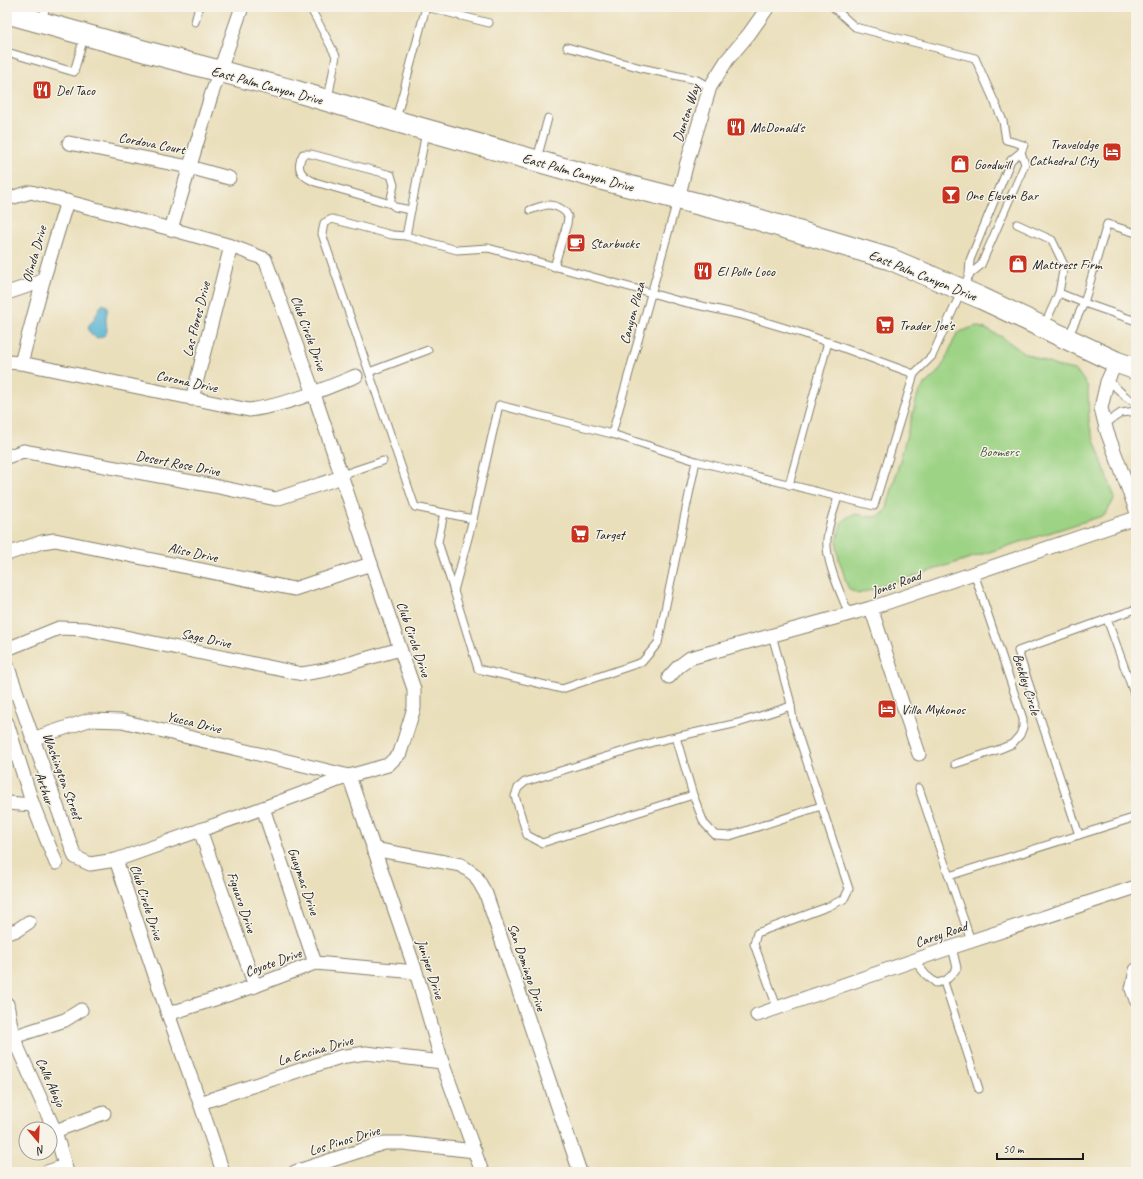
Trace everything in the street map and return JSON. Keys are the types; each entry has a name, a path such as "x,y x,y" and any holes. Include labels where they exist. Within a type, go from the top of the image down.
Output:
{"main road":[{"name":"East Palm Canyon Drive","path":"7,13 44,15 85,35 327,101 601,179 753,218 966,282 1043,328 1067,339 1112,371 1136,369"}],"street":[{"path":"171,229 219,72 242,7"},
{"name":"Dunton Way","path":"678,199 686,166 710,87 727,60 749,34 768,7"},
{"name":"Cordova Court","path":"69,143 190,167 229,178"},
{"name":"Club Circle Drive","path":"7,199 31,192 231,246 265,259 314,394 414,689 414,708 400,753 388,765 349,776 116,860 223,1172"},
{"name":"Olinda Drive","path":"21,363 43,281 67,201"},
{"name":"Las Flores Drive","path":"192,399 231,246"},
{"path":"7,293 43,281"},
{"name":"Corona Drive","path":"7,362 21,363 249,410 269,408 314,394 356,376"},
{"path":"1112,371 1101,408 1107,432 1136,510"},
{"name":"Desert Rose Drive","path":"7,456 23,451 276,499 342,476"},
{"name":"Jones Road","path":"669,677 678,667 690,658 871,608 1136,518"},
{"name":"Aliso Drive","path":"7,554 42,542 55,540 294,589 371,564"},
{"path":"871,608 919,754"},
{"name":"Sage Drive","path":"7,649 59,628 87,629 302,674 326,670 400,649"},
{"name":"Washington Street","path":"7,665 75,857 90,864 116,860"},
{"name":"Yucca Drive","path":"32,739 89,720 122,721 349,776"},
{"name":"Arthur","path":"7,723 12,757 56,863"},
{"name":"Juniper Drive","path":"349,776 416,972 442,1062 482,1172"},
{"path":"7,804 33,805"},
{"name":"Guaymas Drive","path":"263,808 315,963"},
{"name":"Figuaro Drive","path":"200,830 255,986"},
{"name":"San Domingo Drive","path":"373,849 461,865 476,875 486,894 580,1172"},
{"name":"Carey Road","path":"757,1015 952,947 1136,887"},
{"path":"7,933 17,930 29,922"},
{"name":"Coyote Drive","path":"168,1014 255,986 315,963 416,972"},
{"path":"1136,970 1132,989 1136,1000"},
{"name":"Calle Abajo","path":"7,1004 10,1039 50,1121"},
{"path":"10,1039 65,1020 81,1010"},
{"name":"La Encina Drive","path":"200,1103 340,1057 366,1053 442,1062"},
{"path":"58,1130 104,1113"},
{"name":"Calle Abajo","path":"58,1141 66,1169"},
{"name":"Los Pinos Drive","path":"295,1172 384,1143 404,1143 475,1151"},
{"path":"47,1172 66,1169"}],"lane":[{"path":"195,22 199,7"},
{"path":"310,7 336,56 327,101"},
{"path":"395,121 425,7 489,23"},
{"path":"454,591 473,519 499,405 612,434 696,461 874,506 914,374 932,356 966,282 970,260 1011,160 1021,152 1024,145 1006,140 1003,121 975,58 855,27 833,7"},
{"path":"7,52 74,72 85,35"},
{"path":"567,47 641,68 697,80 710,87"},
{"path":"537,160 548,118"},
{"path":"406,236 426,130"},
{"path":"966,282 981,265 1025,164 1021,152"},
{"path":"391,204 394,185 391,175 311,154 303,154 299,161 301,172 305,178 391,204 394,207 411,210"},
{"name":"Canyon Plaza","path":"612,434 678,199"},
{"path":"530,210 550,205 564,212 568,218 554,266"},
{"path":"473,519 415,506 322,234 324,223 332,219 392,235 406,236 457,250 488,248 679,301 742,315 806,334 914,374"},
{"path":"1017,224 1052,240 1064,265 1059,293 1043,328"},
{"path":"1067,339 1084,303 1108,224 1136,233"},
{"path":"976,244 988,249"},
{"path":"1059,293 1136,321"},
{"path":"789,485 828,342"},
{"path":"369,372 428,350"},
{"path":"1112,371 1125,396 1136,403"},
{"path":"1105,424 1121,413 1136,411"},
{"path":"342,476 383,461"},
{"path":"444,513 438,542 478,669 562,689 642,662 658,643 696,461"},
{"path":"838,497 830,523 827,540 828,555 849,614"},
{"name":"Beckley Circle","path":"956,764 1012,744 1020,735 1023,727 1022,719 974,573"},
{"path":"1079,835 1018,650 1136,609"},
{"path":"1108,619 1136,699"},
{"path":"772,635 791,706 793,720 849,889 844,898 827,907 757,933 754,944 777,1008"},
{"path":"693,795 542,844 527,835 515,796 518,788 525,782 654,742 738,723 791,706"},
{"path":"676,737 693,795 704,823 716,835 730,836 821,806"},
{"path":"919,788 971,941"},
{"path":"949,876 1136,817"},
{"path":"914,960 926,975 936,983 944,982 957,968 952,947"},
{"path":"944,982 979,1089"}],"green space":[{"name":"Boomers","path":"976,326 1002,337 1024,353 1056,366 1074,370 1080,375 1088,387 1089,422 1091,431 1115,498 1105,515 858,594 847,586 839,559 837,544 841,525 844,520 855,514 875,517 886,511 918,394 944,363 957,333"}],"water":[{"path":"103,304 107,306 107,331 105,335 98,338 91,334 88,326"}],"place":[{"name":"Del Taco","path":"42,90"},
{"name":"McDonald's","path":"736,127"},
{"name":"Travelodge Cathedral City","path":"1112,152"},
{"name":"Goodwill","path":"960,164"},
{"name":"One Eleven Bar","path":"951,195"},
{"name":"Starbucks","path":"576,243"},
{"name":"Mattress Firm","path":"1018,264"},
{"name":"El Pollo Loco","path":"703,271"},
{"name":"Trader Joe's","path":"885,325"},
{"name":"Target","path":"580,534"},
{"name":"Villa Mykonos","path":"887,709"}]}
